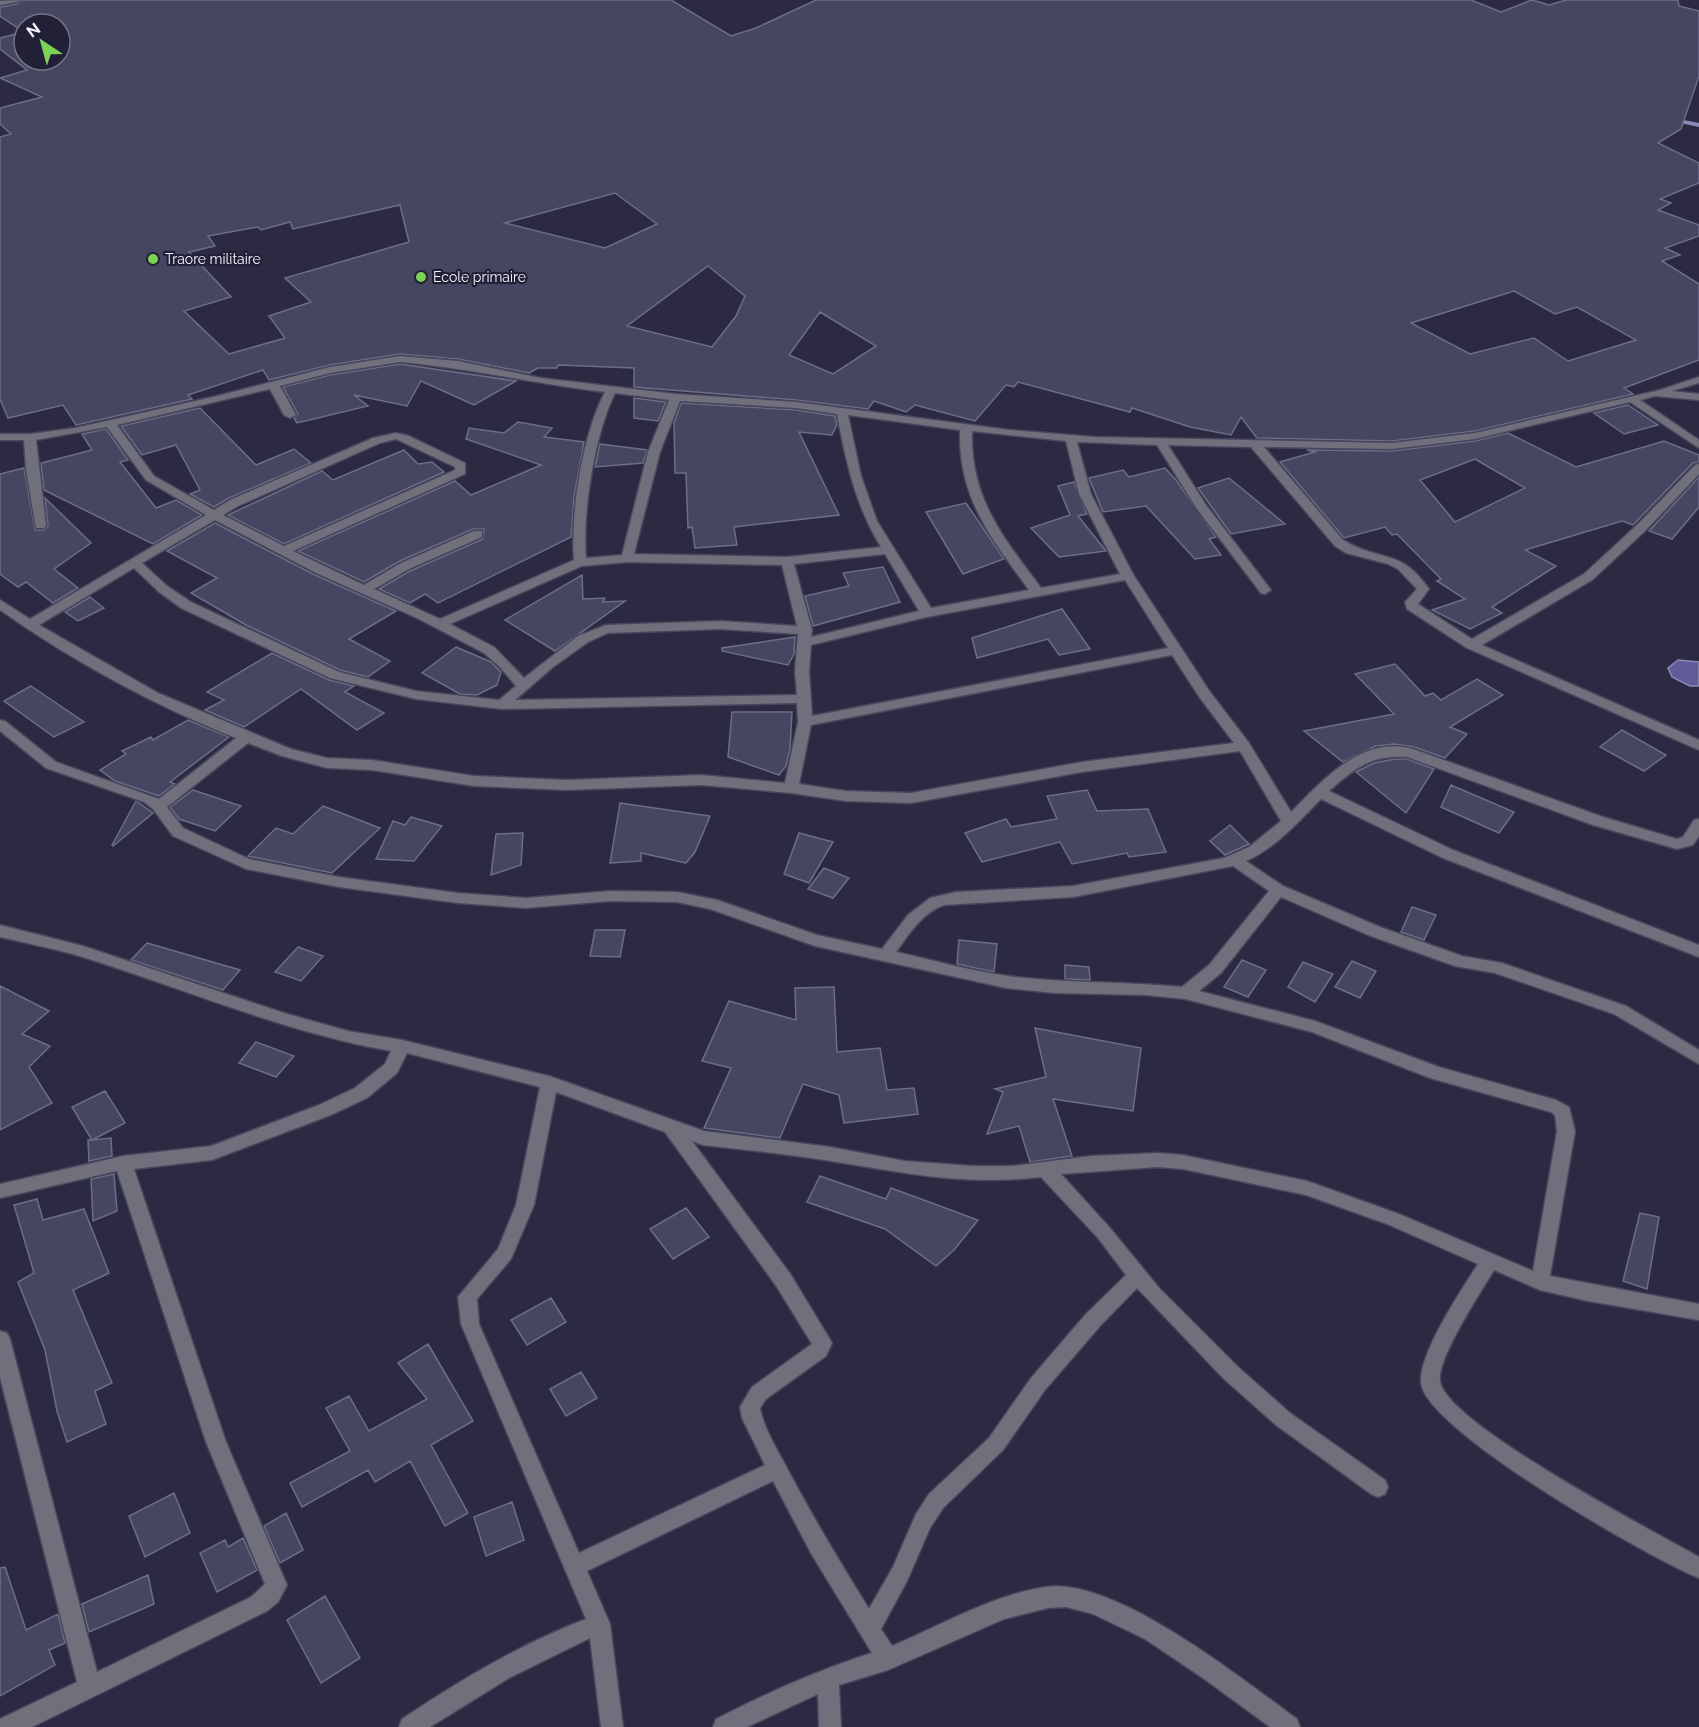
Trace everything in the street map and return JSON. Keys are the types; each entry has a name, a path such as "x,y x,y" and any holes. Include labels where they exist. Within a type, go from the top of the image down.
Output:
{"street":[{"path":"0,3 14,0"},
{"path":"0,437 30,437 111,424 330,370 400,359 458,364 541,381 676,397 780,403 1071,439 1373,446 1475,436 1632,399 1699,380"},
{"path":"273,384 290,415"},
{"path":"580,562 577,535 580,505 600,413 612,389"},
{"path":"1655,393 1699,397"},
{"path":"627,558 654,452 676,397"},
{"path":"1632,399 1699,445"},
{"path":"842,412 855,476 871,521 927,613"},
{"path":"111,424 150,478 283,551 440,624 489,650 506,664 523,686"},
{"path":"966,427 964,451 966,475 974,497 984,519 1037,592"},
{"path":"30,437 40,525"},
{"path":"30,625 214,515 258,492 385,438 405,438 461,465 461,472 454,476 283,551"},
{"path":"1071,439 1084,494 1128,576 1150,614 1205,695 1244,746 1290,823"},
{"path":"1160,441 1201,506 1265,590"},
{"path":"1255,444 1339,543 1356,553 1388,558 1404,566 1422,589 1422,593 1412,602 1412,606 1472,645 1699,745"},
{"path":"1472,645 1588,577 1641,528 1699,467"},
{"path":"364,590 405,566 478,534"},
{"path":"440,624 580,562 627,558 787,561 889,550"},
{"path":"787,561 805,636 802,671 805,722 791,788"},
{"path":"135,564 162,589 186,605 335,675 416,694 502,705 804,699"},
{"path":"502,705 583,639 606,629 720,625 805,636 1128,576"},
{"path":"0,604 30,625 153,696 246,737 310,760 372,765 474,781 567,785 701,780 791,788 846,796 911,798 1082,767 1244,746"},
{"path":"805,722 1176,650"},
{"path":"0,724 51,765 134,793 160,805 169,824 178,832 226,856 275,870 339,882 494,901 526,903 610,896 677,897 711,903 815,940 1027,985 1146,989 1185,993 1315,1027 1436,1073 1562,1110 1566,1131 1540,1282"},
{"path":"160,805 246,737"},
{"path":"886,955 919,914 942,899 1041,895 1106,887 1235,860 1272,840 1319,792 1362,760 1381,752 1399,749 1598,821 1677,844 1688,841 1699,824"},
{"path":"1319,792 1448,854 1699,951"},
{"path":"1235,860 1278,890 1431,952 1461,962 1496,967 1620,1010 1699,1058"},
{"path":"1185,993 1223,960 1278,890"},
{"path":"0,931 107,960 282,1019 348,1037 402,1046 549,1083 637,1117 703,1138 830,1154 905,1168 972,1173 1046,1170 1091,1163 1158,1160 1242,1173 1307,1188 1382,1215 1540,1282 1588,1293 1699,1312"},
{"path":"0,1191 123,1163 212,1153 325,1110 372,1086 391,1068 402,1046"},
{"path":"549,1083 525,1205 505,1254 467,1297 470,1324 478,1347 599,1624 612,1727"},
{"path":"671,1126 784,1281 822,1343 819,1350 759,1393 750,1407 752,1418 819,1548 888,1659"},
{"path":"8,1727 89,1685 259,1604 271,1595 276,1586 216,1442 123,1163"},
{"path":"1046,1170 1104,1233 1137,1276 1179,1324 1256,1396 1323,1449 1378,1486"},
{"path":"1489,1262 1432,1367 1429,1382 1434,1395 1453,1415 1524,1468 1699,1568"},
{"path":"870,1628 900,1574 923,1521 936,1501 982,1459 1008,1431 1038,1384 1093,1320 1137,1276"},
{"path":"0,1339 89,1685"},
{"path":"574,1566 777,1469"},
{"path":"724,1727 779,1699 828,1678 888,1659 949,1631 1044,1596 1065,1597 1117,1613 1160,1637 1289,1727"},
{"path":"410,1727 529,1656 599,1624"},
{"path":"828,1678 830,1727"}],"shaded area":[{"path":"1678,660 1699,662 1699,686 1690,686 1672,677 1668,668"}],"building":[{"path":"20,0 671,0 731,36 756,28 816,0 1471,0 1501,12 1532,0 1549,5 1566,0 1678,0 1679,6 1699,11 1699,76 1681,129 1658,143 1699,163 1699,183 1660,199 1671,203 1658,210 1699,225 1699,236 1665,248 1680,255 1662,261 1699,284 1699,360 1624,388 1633,394 1475,431 1392,441 1257,438 1241,417 1231,435 1190,427 1132,408 1130,412 1018,382 1014,387 1006,385 975,421 915,405 906,412 874,401 868,409 796,400 634,387 634,368 558,365 557,368 538,368 529,373 458,359 400,354 330,365 269,380 263,370 188,395 192,399 76,425 63,405 8,418 0,399 0,137 11,134 0,124 0,108 42,97 0,78 20,72 72,72 72,12 12,12 12,24 0,16 0,7 17,4","holes":["615,193 657,224 605,248 505,223","400,205 409,242 285,278 311,302 269,316 285,338 229,354 184,311 231,297 189,252 215,246 208,236 258,227 261,230 290,222 293,229","708,266 745,296 736,316 712,347 627,326","1514,291 1555,314 1577,307 1636,340 1568,361 1534,338 1470,354 1411,323","820,312 876,346 833,374 789,355"]},
{"path":"12,35 12,58 0,49 0,38"},
{"path":"400,364 516,381 474,405 421,381 407,406 354,395 368,406 297,423 294,418 298,414 283,387 330,375"},
{"path":"634,398 666,402 658,421 634,418"},
{"path":"681,403 796,410 835,416 837,425 832,435 799,432 839,515 734,527 737,545 695,548 692,527 688,528 686,473 675,473 674,423"},
{"path":"1628,405 1658,425 1624,434 1594,413"},
{"path":"200,408 256,465 294,449 311,463 229,498 214,507 190,494 200,490 176,445 142,455 121,426"},
{"path":"518,422 552,428 544,437 584,442 574,497 571,537 438,603 425,594 410,603 379,589 410,571 483,539 484,529 473,529 400,561 364,582 298,551 455,481 471,495 541,465 466,439 469,428 504,433"},
{"path":"106,429 128,460 120,462 156,508 176,500 202,515 153,544 44,490 41,463 92,450 82,434"},
{"path":"1508,433 1576,467 1664,441 1699,455 1699,462 1693,463 1633,525 1622,521 1525,550 1556,566 1492,607 1502,613 1470,629 1432,610 1465,599 1437,581 1441,579 1397,534 1392,535 1385,527 1344,538 1280,462 1315,452 1307,450 1392,451 1475,441","holes":["1475,459 1525,488 1455,522 1420,480"]},
{"path":"600,444 647,450 643,463 595,467"},
{"path":"404,450 418,464 432,462 444,472 284,544 228,515 322,471 333,480"},
{"path":"24,468 35,530 44,530 48,526 45,498 91,543 54,569 78,588 53,603 26,582 18,587 0,574 0,474"},
{"path":"1165,468 1216,537 1209,539 1221,555 1195,559 1146,506 1103,512 1089,478 1123,470 1129,477"},
{"path":"1699,477 1699,507 1672,539 1649,531"},
{"path":"1229,478 1285,524 1231,534 1198,488"},
{"path":"1074,482 1087,514 1078,516 1106,551 1059,557 1031,528 1070,515 1058,486"},
{"path":"966,503 1004,559 963,574 926,512"},
{"path":"215,523 315,575 396,611 349,639 390,661 368,677 340,670 246,625 191,593 217,578 167,551"},
{"path":"883,567 900,602 813,626 805,596 849,586 843,573"},
{"path":"582,575 583,599 605,598 603,602 625,601 555,651 505,620"},
{"path":"90,597 104,608 78,621 65,612"},
{"path":"1062,609 1090,649 1059,655 1048,639 977,658 972,638"},
{"path":"795,637 794,654 788,665 722,651 722,648"},
{"path":"456,647 491,662 501,672 497,685 477,695 460,694 422,673"},
{"path":"272,653 329,680 354,686 345,692 384,713 357,730 301,689 244,727 205,710 224,700 207,692"},
{"path":"1395,664 1425,696 1433,693 1441,700 1477,679 1503,695 1450,727 1467,734 1445,758 1414,747 1394,744 1376,746 1343,762 1304,731 1394,714 1355,674"},
{"path":"31,686 84,722 54,737 4,701"},
{"path":"732,712 792,712 790,749 786,766 779,775 728,757"},
{"path":"188,720 229,737 170,782 175,784 159,796 115,781 100,770 126,754 122,751 151,737 153,740"},
{"path":"1622,730 1666,755 1644,771 1600,747"},
{"path":"1407,759 1434,769 1406,813 1356,772 1374,763"},
{"path":"1451,785 1514,812 1499,833 1441,807"},
{"path":"193,790 241,806 215,831 179,819 170,807"},
{"path":"1087,790 1097,811 1148,809 1166,852 1129,857 1127,853 1072,864 1060,842 982,862 965,833 1006,819 1011,827 1057,819 1047,796"},
{"path":"136,801 153,813 113,846 112,845"},
{"path":"620,803 710,816 695,852 686,863 641,853 641,861 610,863"},
{"path":"323,806 380,828 332,873 248,856 276,828 293,834"},
{"path":"411,817 442,826 414,861 376,859 393,821 405,825"},
{"path":"1230,825 1249,844 1225,855 1210,841"},
{"path":"523,833 521,865 491,875 496,834"},
{"path":"799,833 833,842 809,883 784,874"},
{"path":"824,868 849,878 833,898 808,889"},
{"path":"1412,907 1436,915 1424,940 1401,932"},
{"path":"595,930 625,930 620,957 590,956"},
{"path":"959,940 997,944 994,972 957,964"},
{"path":"147,943 240,970 223,990 131,960"},
{"path":"298,947 323,956 301,981 275,972"},
{"path":"1242,960 1266,970 1248,997 1224,987"},
{"path":"1352,961 1376,971 1360,998 1335,987"},
{"path":"1303,962 1333,974 1315,1002 1288,987"},
{"path":"1065,965 1089,967 1090,980 1065,979"},
{"path":"0,986 49,1011 22,1034 50,1046 29,1067 52,1103 0,1130"},
{"path":"834,987 837,1052 880,1048 887,1090 914,1088 918,1114 844,1123 839,1095 803,1084 780,1138 704,1128 731,1068 702,1061 729,1001 796,1020 795,988"},
{"path":"1035,1028 1141,1048 1133,1111 1053,1099 1072,1156 1030,1162 1019,1126 987,1134 1003,1092 995,1089 1046,1077"},
{"path":"256,1042 294,1056 276,1077 239,1063"},
{"path":"105,1091 125,1123 92,1140 72,1107"},
{"path":"111,1138 112,1156 89,1161 88,1140"},
{"path":"114,1174 117,1211 93,1221 91,1179"},
{"path":"820,1176 886,1199 891,1188 978,1220 954,1250 936,1266 885,1229 807,1202"},
{"path":"37,1199 43,1220 84,1209 109,1273 73,1290 112,1383 95,1391 106,1424 67,1442 57,1411 45,1350 18,1282 34,1273 14,1205"},
{"path":"686,1208 709,1237 673,1259 650,1229"},
{"path":"1640,1213 1659,1217 1647,1289 1623,1281"},
{"path":"551,1298 566,1322 527,1345 511,1320"},
{"path":"428,1344 473,1421 431,1445 468,1513 445,1526 410,1461 375,1482 368,1470 302,1507 290,1483 350,1451 326,1408 349,1396 369,1431 427,1399 398,1363"},
{"path":"581,1372 597,1398 566,1416 550,1389"},
{"path":"174,1493 190,1533 145,1557 129,1516"},
{"path":"512,1502 524,1540 486,1556 474,1517"},
{"path":"286,1513 303,1550 280,1563 264,1526"},
{"path":"243,1538 257,1570 217,1592 200,1553 225,1540 228,1547"},
{"path":"5,1567 26,1630 58,1614 65,1643 49,1650 55,1665 0,1696 0,1568"},
{"path":"148,1575 154,1604 89,1632 82,1604"},
{"path":"325,1596 360,1658 321,1683 287,1620"}],"waterway":[{"path":"1673,120 1699,125"}],"place":[{"name":"Traore militaire","path":"153,259"},
{"name":"Ecole primaire","path":"421,277"}]}
